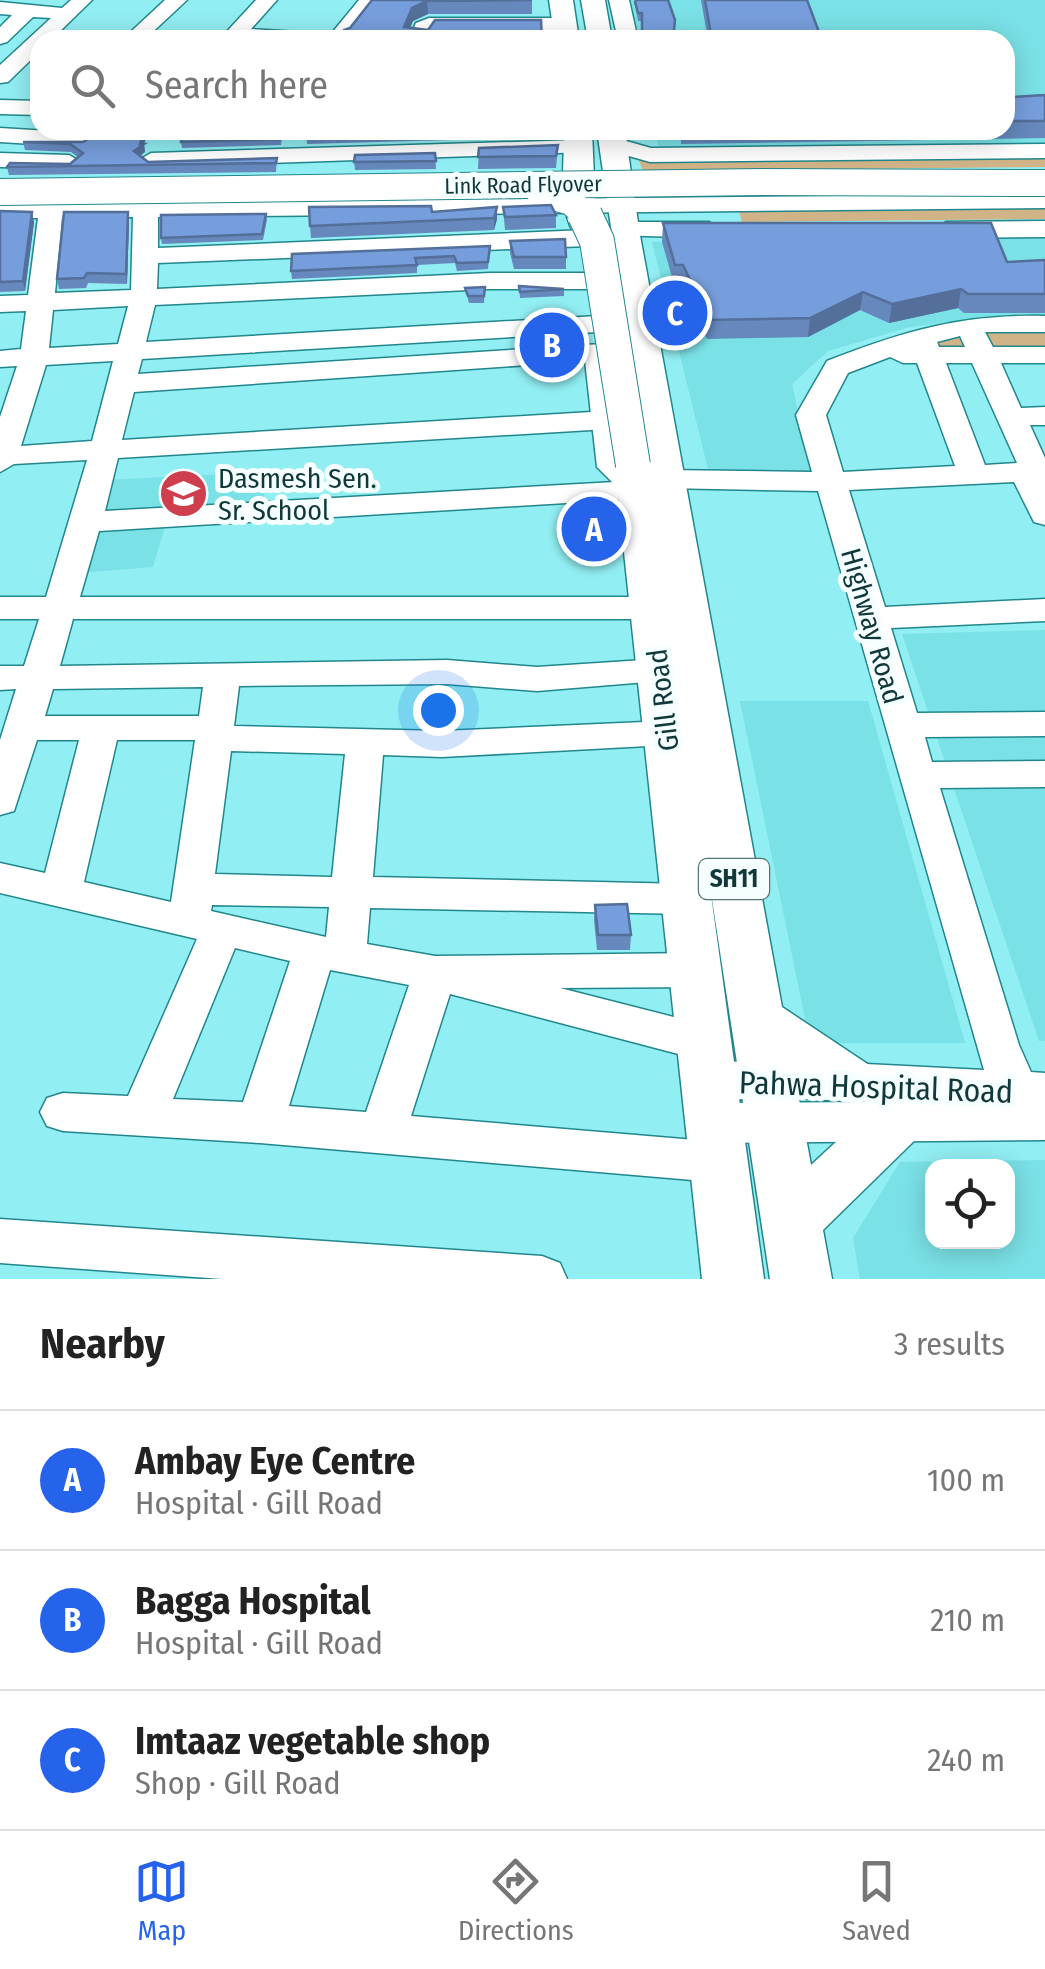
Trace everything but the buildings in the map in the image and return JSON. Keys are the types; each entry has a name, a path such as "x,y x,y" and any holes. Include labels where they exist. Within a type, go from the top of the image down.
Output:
{"main road":[{"path":"593,0 598,30"},
{"name":"Gill Road","path":"616,177 652,608 733,1279"},
{"path":"151,186 292,183 324,178"},
{"name":"Gill Road","path":"581,179 616,467 641,479"},
{"name":"Link Road Flyover","path":"0,192 151,186 762,182 1045,187"},
{"name":"Link Road Flyover","path":"0,192 540,193 1045,187"},
{"path":"540,193 568,200 588,214 597,241 641,479"},
{"name":"Gill Road","path":"641,479 758,1018 801,1279"},
{"path":"758,1018 852,1083"},
{"path":"792,1221 898,1120"}],"street":[{"path":"143,30 177,0"},
{"path":"239,30 267,0"},
{"path":"344,30 369,0"},
{"path":"460,30 462,0"},
{"path":"618,0 626,30"},
{"path":"0,8 75,7"},
{"path":"50,30 75,7"},
{"path":"0,38 29,10"},
{"path":"479,30 564,21"},
{"path":"423,30 425,25 450,30"},
{"path":"0,107 30,108"},
{"path":"0,135 76,154 151,186 1045,173"},
{"path":"0,801 86,522 144,298 144,256 159,140"},
{"path":"151,186 500,140"},
{"path":"510,140 581,179"},
{"path":"648,140 650,155"},
{"path":"616,177 650,155 1045,151"},
{"path":"0,160 76,154"},
{"path":"0,192 76,154"},
{"path":"616,177 1045,201"},
{"path":"616,177 744,230"},
{"path":"0,211 51,210 178,179 581,179"},
{"path":"144,256 581,179"},
{"path":"51,210 34,358 1,458 608,420"},
{"path":"918,230 1045,229"},
{"path":"0,304 592,280"},
{"path":"436,284 438,334"},
{"path":"226,330 229,293"},
{"name":"Highway Road","path":"1035,1101 997,1045 811,415 838,367 867,355 976,341 989,322 1045,324"},
{"path":"0,359 438,334 600,338"},
{"path":"122,384 600,338"},
{"path":"976,341 1045,355"},
{"path":"976,341 1036,472 1045,515"},
{"path":"925,346 974,475"},
{"path":"1010,416 1045,416"},
{"path":"86,522 641,479 830,482 1036,472"},
{"path":"0,608 652,608"},
{"path":"869,618 1045,610"},
{"path":"0,678 447,672 537,679 659,670"},
{"path":"143,1116 201,914 223,674"},
{"path":"901,725 1045,724"},
{"path":"22,728 101,728 442,744 667,733"},
{"path":"61,893 101,728"},
{"path":"260,1122 330,954 351,892 365,743"},
{"path":"916,775 1045,774"},
{"path":"0,878 61,893 201,914 330,954 435,973 696,970"},
{"path":"201,914 351,892 687,899"},
{"path":"435,973 710,1103"},
{"path":"382,1135 435,973"},
{"name":"Pahwa Hospital Road","path":"710,1103 771,1099 852,1083 1035,1101"},
{"name":"Pahwa Hospital Road","path":"771,1099 898,1120 1035,1101"},
{"path":"63,1112 260,1122 382,1135 710,1103"},
{"path":"0,1241 65,1262 542,1279"}],"shaded area":[{"path":"623,0 1045,0 1045,145 659,149 657,140 1015,140 1015,30 630,30"},
{"path":"1045,155 1045,167 643,171 639,161"},
{"path":"1045,201 1045,219 742,222 737,204"},
{"path":"1045,237 1045,318 981,318 910,327 828,351 792,384 812,478 710,477 652,242"},
{"path":"987,329 1045,329 1045,350 932,350 937,341"},
{"name":"Dasmesh Sen. Sr. School","path":"267,472 263,508 96,517 105,480"},
{"name":"Dasmesh Sen. Sr. School","path":"166,523 153,567 75,573 90,529"},
{"path":"1045,630 1045,1041 1039,1041 902,634"},
{"path":"740,701 868,701 965,1043 810,1043"},
{"path":"1015,1160 1045,1160 1045,1279 860,1279 853,1238 900,1162 925,1162 925,1249 1015,1249"}],"place":[{"name":"Imtaaz vegetable shop","path":"675,313"},
{"name":"Bagga Hospital","path":"552,345"},
{"name":"Dasmesh Sen. Sr. School","path":"183,494"},
{"name":"Ambay Eye Centre","path":"594,529"}]}
